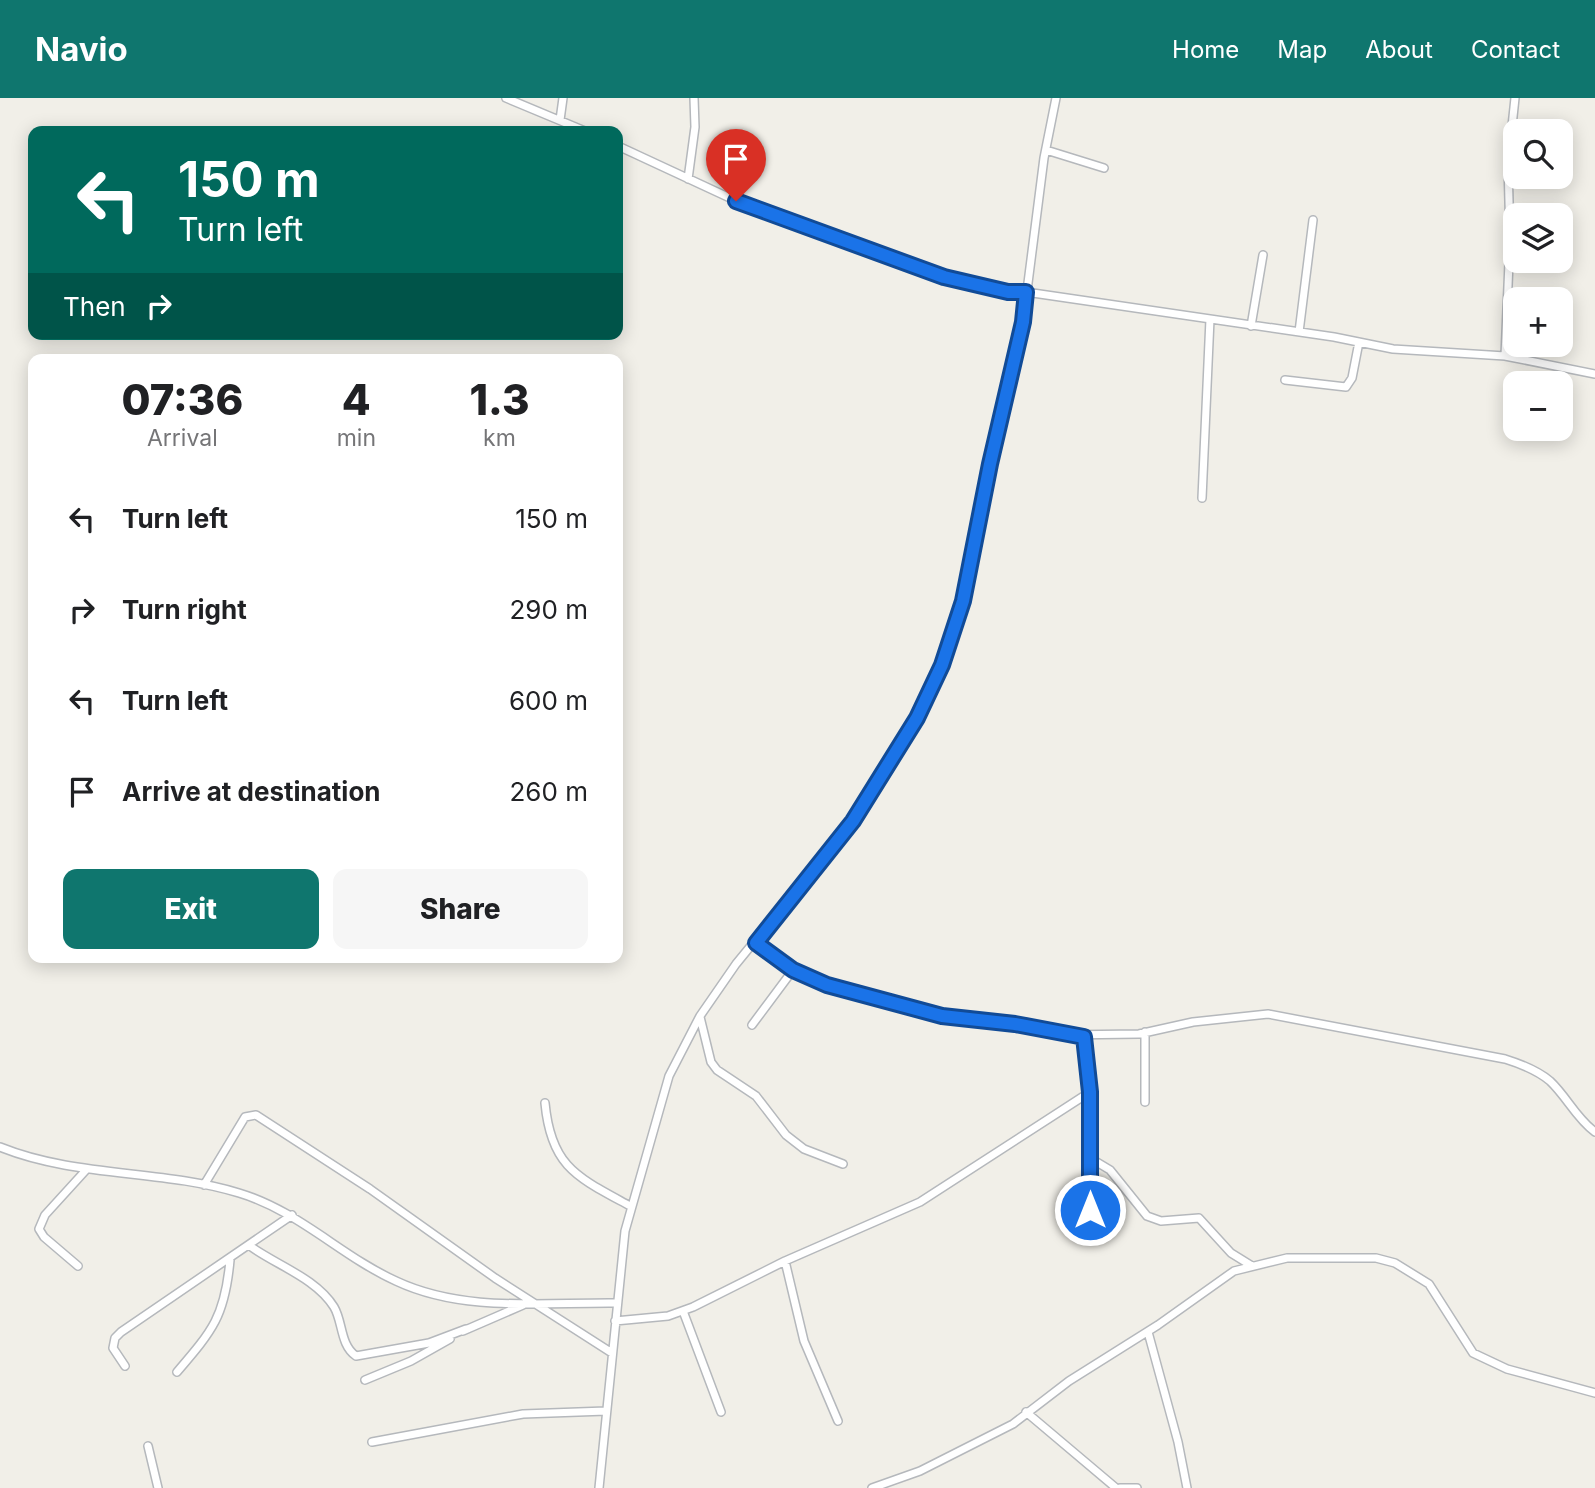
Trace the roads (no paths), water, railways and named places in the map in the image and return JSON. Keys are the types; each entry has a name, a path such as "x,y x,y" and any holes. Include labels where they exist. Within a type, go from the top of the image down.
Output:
{"street":[{"path":"506,98 574,126"},
{"path":"560,120 563,98"},
{"path":"688,179 695,127 694,98"},
{"path":"599,1488 615,1321 630,1206 669,1076 700,1016 736,964 756,943 853,821 917,718 942,665 963,601 990,464 1023,322 1046,150 1056,98"},
{"path":"1508,287 1508,164 1514,98"},
{"path":"623,148 758,211 944,277 1008,292 1026,292 1299,332 1393,349 1503,356"},
{"path":"1046,150 1104,167"},
{"path":"1299,332 1313,220"},
{"path":"1251,326 1263,255"},
{"path":"1202,498 1210,319"},
{"path":"1285,380 1346,387 1352,378 1359,342"},
{"path":"1510,357 1595,374"},
{"path":"756,943 793,970 827,985 942,1016 1015,1024 1084,1037 1144,1032 1193,1022 1268,1014 1505,1059 1536,1071 1552,1082 1581,1122 1595,1132"},
{"path":"752,1026 793,970"},
{"path":"700,1016 711,1062 717,1070 755,1096 786,1135 804,1149 844,1164"},
{"path":"1144,1032 1145,1102"},
{"path":"1084,1037 1090,1092 1090,1210"},
{"path":"615,1321 668,1316 682,1311 785,1261 920,1202 1090,1092"},
{"path":"545,1103 549,1138 555,1152 574,1171 630,1206"},
{"path":"204,1185 245,1117 256,1115 370,1189 529,1304 612,1353"},
{"path":"0,1147 54,1165 204,1185 240,1193 292,1215 399,1283 466,1301 529,1304 617,1303"},
{"path":"1090,1158 1110,1171 1147,1216 1161,1221 1199,1219 1231,1253 1252,1266"},
{"path":"78,1266 38,1229 45,1215 86,1170"},
{"path":"125,1366 113,1348 115,1338 292,1215"},
{"path":"250,1246 299,1276 334,1307 345,1342 356,1356 429,1343 529,1304"},
{"path":"872,1488 920,1471 969,1449 1013,1424 1069,1381 1148,1332 1234,1271 1306,1257 1376,1258 1395,1263 1429,1283 1473,1353 1507,1369 1595,1393"},
{"path":"177,1372 216,1324 228,1289 230,1260"},
{"path":"785,1261 804,1341 838,1421"},
{"path":"682,1311 721,1412"},
{"path":"366,1380 411,1361 466,1329"},
{"path":"1148,1332 1178,1442 1187,1488"},
{"path":"372,1442 523,1415 606,1411"},
{"path":"1026,1412 1118,1488 1137,1488"},
{"path":"148,1446 158,1488"}]}
